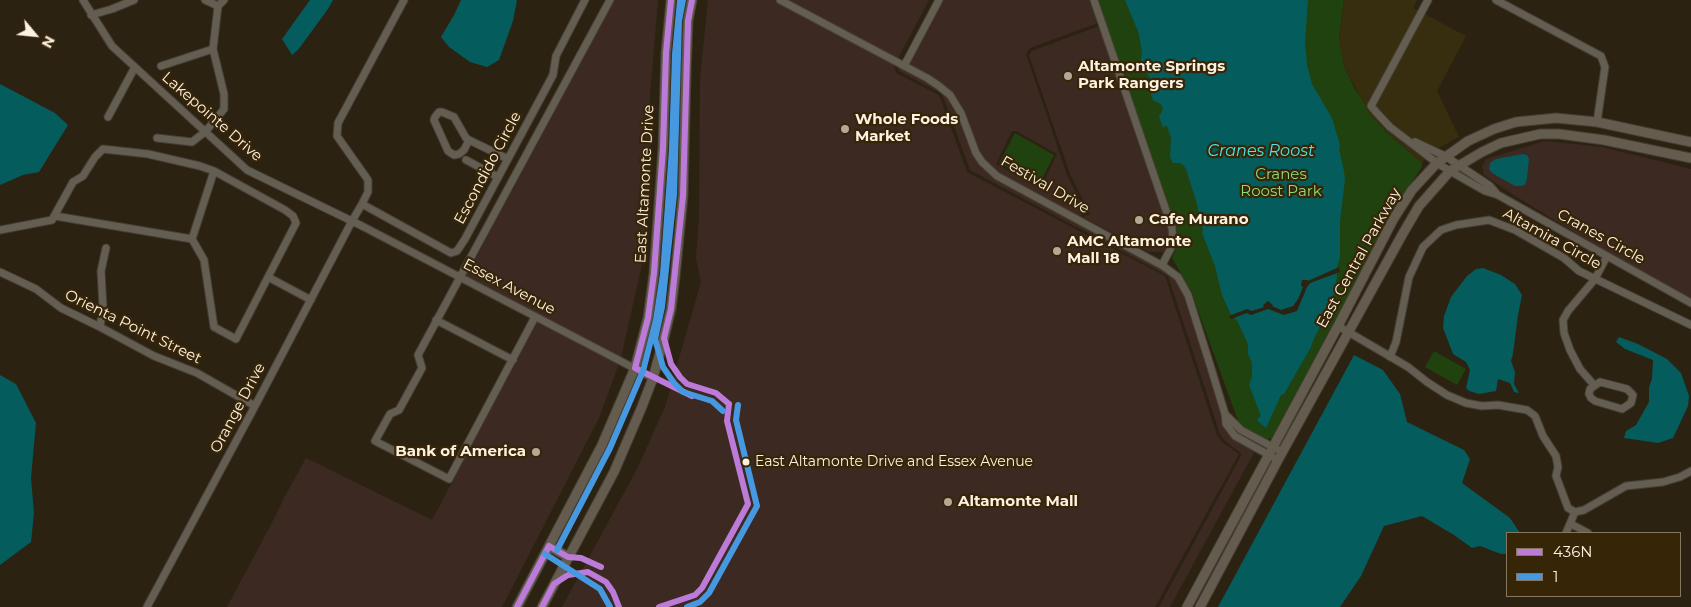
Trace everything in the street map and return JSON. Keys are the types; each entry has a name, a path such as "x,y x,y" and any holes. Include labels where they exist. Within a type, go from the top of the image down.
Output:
{"main road":[{"name":"East Altamonte Drive","path":"517,607 602,445 635,368 648,318 654,272 663,148 666,53 671,0"},
{"path":"542,607 614,472 635,424 653,378 671,309 684,196 688,21 692,0"},
{"name":"East Central Parkway","path":"1187,607 1394,218 1412,190 1437,163 1468,140 1494,129 1516,122 1556,118 1597,122 1691,142"},
{"name":"East Central Parkway","path":"1200,607 1280,456 1419,206 1450,171 1501,143 1550,134 1604,140 1691,158"},
{"path":"549,546 568,557"}],"street":[{"name":"Lakepointe Drive","path":"83,0 112,46 247,170 352,221"},
{"path":"91,14 112,9 134,0"},
{"path":"205,0 218,6"},
{"path":"158,138 192,142 206,131 224,108 224,94 213,49 218,6 224,0"},
{"path":"352,221 368,192 368,180 337,136 338,124 404,0"},
{"name":"Escondido Circle","path":"362,204 451,253 457,251 553,75 556,56 585,0"},
{"path":"535,317 449,479 375,441 390,414 399,410 422,368 418,354 610,0"},
{"name":"Festival Drive","path":"780,0 927,78 950,95 961,112 976,153 982,162 997,176 1162,265 1178,277 1188,295 1225,414 1241,430 1280,456"},
{"path":"904,66 939,0"},
{"path":"1094,0 1172,228 1173,241 1162,265"},
{"path":"1403,136 1390,127 1372,106 1428,0"},
{"path":"1496,0 1601,56 1605,67 1597,122"},
{"path":"162,66 213,49"},
{"path":"108,117 135,67"},
{"path":"469,140 464,150 459,154 454,155 448,151 434,120 435,117 439,112 442,112 454,117 463,135 469,140 508,159"},
{"name":"Cranes Circle","path":"1403,136 1445,156 1490,186 1498,195"},
{"name":"Cranes Circle","path":"1403,136 1450,171 1498,195 1691,303"},
{"path":"0,230 52,220 73,182 83,176 95,157 103,150 148,154 214,171 285,210 293,216 296,223 236,339 214,327 204,260 192,239 214,171"},
{"path":"466,160 498,177"},
{"path":"55,216 192,239"},
{"name":"Altamira Circle","path":"1390,356 1396,342 1409,277 1423,247 1441,230 1456,225 1489,220 1515,230 1564,258 1579,271 1691,325"},
{"name":"Essex Avenue","path":"352,221 653,378"},
{"name":"Orange Drive","path":"147,607 352,221"},
{"path":"100,327 103,308 101,271 106,248"},
{"path":"1594,385 1580,369 1570,350 1564,333 1563,320 1568,311 1595,279 1607,256"},
{"name":"Orienta Point Street","path":"0,272 36,289 61,308 154,356 197,374 255,406"},
{"path":"268,277 310,300"},
{"path":"436,320 512,360"},
{"path":"1338,326 1408,366 1427,382 1447,395 1466,403 1482,406 1498,405 1527,410 1535,416 1556,456 1558,467 1556,476 1568,508 1575,512 1584,510 1626,486 1663,482 1680,477 1691,471"},
{"path":"1600,382 1627,389 1633,395 1631,403 1622,409 1596,401 1589,394 1590,389 1594,385 1600,382"},
{"path":"1567,532 1575,512"},
{"path":"1571,524 1586,532"}],"shaded area":[{"path":"615,0 658,0 650,95 651,193 641,269 621,357 465,276"},
{"name":"Altamonte Mall","path":"708,0 929,0 894,66 896,73 939,95 967,172 1165,276 1217,435 1223,443 1239,454 1155,607 562,607 637,469 665,407 701,282 696,258 699,219 700,78"},
{"path":"943,0 1090,0 1098,23 1030,48 1026,54 1067,175 1086,213 1080,217 999,174 979,152 965,112 955,95 909,65","holes":["1012,131 1016,131 1057,154 1041,187 1037,187 996,164"]},
{"path":"1099,26 1152,178 1170,238 1169,245 1163,252 1149,252 1083,217 1090,214 1070,174 1029,55 1032,51"},
{"path":"898,66 926,81 947,97 958,114 974,157 995,179 1160,268 1175,279 1184,296 1224,419 1233,432 1257,447 1170,607 1159,607 1242,454 1225,441 1220,434 1168,276 970,170 942,94 899,71"},
{"path":"1545,141 1602,147 1691,169 1691,299 1612,255 1484,175 1482,166 1486,159"},
{"path":"537,322 619,363 599,418 502,607 227,607 306,458 432,520"}],"green space":[{"name":"Cranes Roost","path":"1097,0 1344,0 1339,38 1344,66 1355,89 1386,132 1422,163 1422,167 1400,199 1272,438 1263,440 1240,426 1191,291 1172,258 1177,246 1177,229"},
{"path":"1015,133 1054,155 1039,185 999,163"},
{"path":"1434,351 1466,369 1457,385 1425,367"}],"sand":[{"path":"1344,0 1417,0 1413,8 1466,36 1437,91 1459,137 1439,148 1434,147 1422,163 1386,132 1370,115 1344,66 1339,38"}],"water":[{"path":"310,0 333,0 298,50 292,55 282,39"},
{"path":"461,0 517,0 513,21 499,60 487,67 470,62 449,47 441,37"},
{"name":"Cranes Roost","path":"1125,0 1308,0 1305,42 1307,65 1312,84 1332,118 1340,145 1339,149 1345,179 1340,221 1340,257 1333,300 1329,311 1311,347 1284,394 1281,395 1266,428 1257,419 1261,416 1249,385 1252,377 1252,363 1248,354 1248,344 1222,295 1215,266 1202,233 1197,204 1186,169 1179,163 1173,163 1170,157 1171,138 1167,126 1163,127 1159,117 1163,109 1161,104 1153,100 1150,90 1154,88 1149,76 1140,65 1142,53 1139,34"},
{"path":"0,84 55,113 68,125 39,172 23,175 0,185"},
{"path":"1523,154 1527,155 1529,159 1525,185 1515,186 1492,173 1489,169 1490,163 1496,159"},
{"path":"1483,268 1501,275 1515,284 1522,295 1511,361 1515,372 1514,384 1519,393 1514,392 1510,383 1498,379 1496,391 1479,394 1469,391 1466,388 1470,370 1466,362 1453,354 1443,328 1444,316 1451,297 1467,276 1476,269"},
{"path":"1619,337 1638,344 1667,359 1681,373 1689,396 1688,406 1673,438 1658,443 1624,438 1626,431 1636,425 1649,402 1653,360 1625,349 1616,342"},
{"path":"1354,355 1383,370 1400,394 1407,422 1464,450 1470,459 1462,483 1510,518 1519,532 1506,532 1506,554 1501,554 1480,546 1472,548 1422,516 1384,526 1361,576 1340,607 1218,607"},
{"path":"0,375 16,384 36,423 31,478 34,513 31,542 0,565"}],"pier":[{"path":"1339,267 1340,272 1310,283 1297,311 1284,315 1268,309 1251,315 1247,313 1231,319 1229,316 1247,309 1252,311 1264,307 1263,305 1268,301 1272,306 1281,310 1293,306 1303,287 1301,286 1302,280 1308,281"}],"transit line":[{"name":"436N","path":"635,368 648,318 654,273 663,148 666,53 671,0"},
{"name":"1","path":"683,0 679,21 674,195 662,307 655,339 663,367 674,383 683,392 712,401 723,411"},
{"name":"436N","path":"692,0 688,21 683,196 671,309 664,338 671,364 680,377 687,384 716,393 729,404"},
{"name":"1","path":"557,550 610,448 643,371 656,320 663,274 672,149 675,54 680,1"},
{"name":"436N","path":"635,368 692,396"},
{"name":"436N","path":"659,607 695,595 702,588 748,504 727,421 729,404"},
{"name":"1","path":"687,607 700,602 709,593 757,506 736,420 738,405"},
{"name":"436N","path":"549,546 568,557 581,558 601,567"},
{"name":"436N","path":"517,607 549,546"},
{"name":"1","path":"545,554 600,589 610,607"},
{"name":"436N","path":"542,607 554,584 568,575 588,572 606,582 613,592 619,607"}],"place":[{"name":"Altamonte Springs Park Rangers","path":"1068,76"},
{"name":"Whole Foods Market","path":"845,129"},
{"name":"Cafe Murano","path":"1139,220"},
{"name":"AMC Altamonte Mall 18","path":"1057,251"},
{"name":"Bank of America","path":"536,452"},
{"name":"East Altamonte Drive and Essex Avenue","path":"746,462"},
{"name":"Altamonte Mall","path":"948,502"}],"park label":[{"name":"Cranes Roost Park","path":"1281,184"}]}
